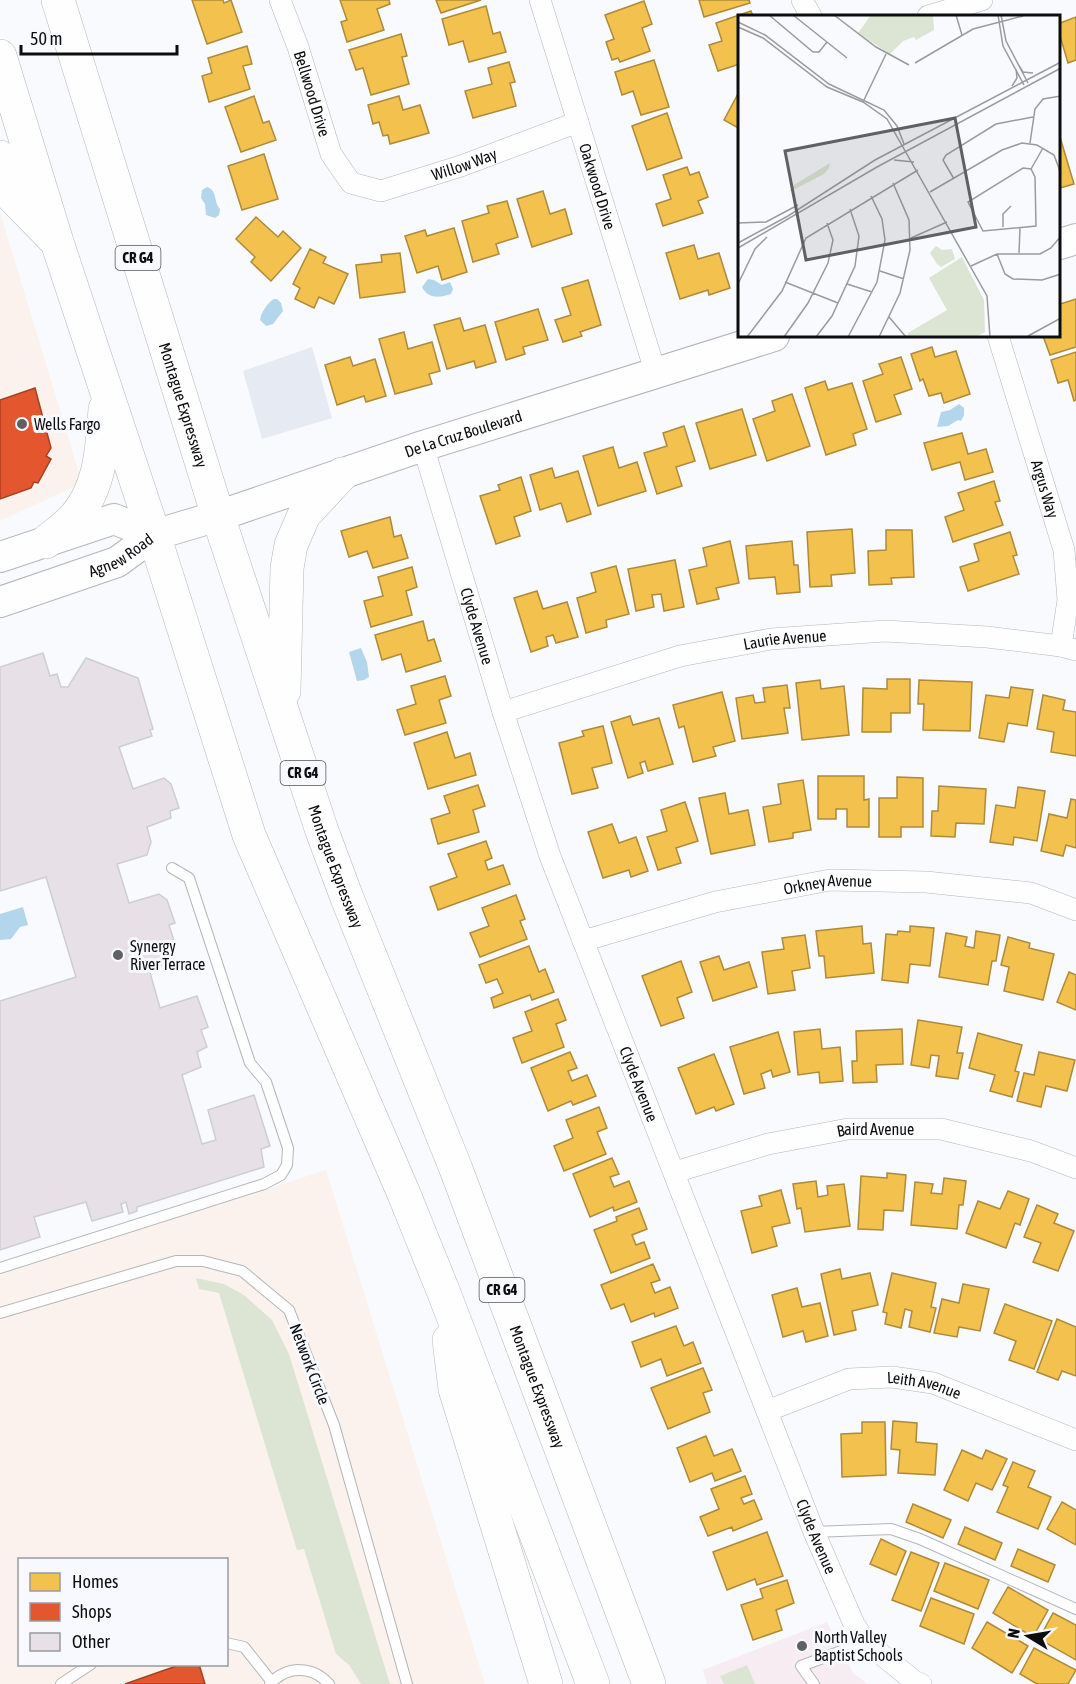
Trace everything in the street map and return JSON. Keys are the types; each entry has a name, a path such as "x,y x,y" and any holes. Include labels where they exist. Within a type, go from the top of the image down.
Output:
{"highway":[{"name":"Montague Expressway","path":"58,0 218,516 322,831 346,898 460,1180 648,1678"},
{"path":"0,56 57,242 154,535 249,836 404,1194 593,1684"},
{"path":"0,157 12,196 57,242"},
{"path":"46,542 74,518 91,494 102,455 106,392"},
{"path":"284,714 287,568 291,545 304,516 342,474"},
{"path":"444,1293 455,1389 546,1684"}],"main road":[{"path":"1061,243 1076,239"},
{"name":"De La Cruz Boulevard","path":"154,535 218,516 423,446 768,338"},
{"name":"Agnew Road","path":"0,557 114,519 154,535"},
{"name":"Agnew Road","path":"0,602 117,562 154,535"}],"street":[{"name":"Bellwood Drive","path":"280,0 298,47 331,154 351,183"},
{"name":"Oakwood Drive","path":"540,0 656,374"},
{"path":"802,0 810,15"},
{"path":"931,15 982,0"},
{"name":"Willow Way","path":"351,183 381,191 461,166 578,122"},
{"name":"Argus Way","path":"999,338 1064,550 1068,600 1068,648"},
{"name":"Clyde Avenue","path":"423,446 503,712 550,856 814,1532 854,1624 866,1642 914,1681 921,1684"},
{"name":"Laurie Avenue","path":"503,712 680,656 771,639 885,631 987,637 1068,648"},
{"name":"Orkney Avenue","path":"583,941 715,902 830,880 926,882 1031,893 1076,910"},
{"name":"Baird Avenue","path":"675,1173 768,1144 848,1129 941,1129 1031,1151 1076,1168"},
{"name":"Leith Avenue","path":"767,1411 849,1379 892,1377 933,1383 1076,1440"}],"lane":[{"path":"0,1268 264,1184 281,1175 287,1165 288,1148 284,1130 266,1082 250,1062 189,878 172,868"},
{"name":"Network Circle","path":"0,1313 176,1261 203,1261 242,1271 289,1310 334,1425 408,1684"},
{"path":"814,1532 891,1529 920,1539 1076,1609"},
{"path":"814,1684 801,1666 866,1642"},
{"path":"228,1643 244,1647 271,1683 287,1672 306,1670 315,1673 329,1684"},
{"path":"61,1684 89,1666"}],"shaded area":[{"path":"0,212 82,483 0,521"},
{"path":"312,347 332,418 262,439 243,371"},
{"path":"326,1170 485,1684 0,1684 0,1275"},
{"name":"North Valley Baptist Schools","path":"827,1622 853,1673 868,1684 707,1684 703,1670"}],"green space":[{"path":"196,1278 224,1284 244,1295 272,1320 289,1354 390,1684 361,1684 349,1665 336,1654 304,1549 297,1550 219,1293 199,1289"},
{"path":"747,1665 755,1684 724,1684 720,1676"}],"water":[{"path":"207,187 213,191 220,209 219,215 215,218 206,215 205,204 201,198 202,190"},
{"path":"428,279 442,285 450,282 453,289 451,294 438,297 427,294 422,287"},
{"path":"274,299 281,303 283,311 273,324 266,326 260,320 263,311"},
{"path":"959,404 964,408 961,421 937,427 941,412 950,410"},
{"path":"361,648 367,662 369,677 357,681 349,652"},
{"path":"23,907 28,925 20,927 11,939 0,940 0,914"}],"building: Homes":[{"path":"192,0 223,0 224,3 231,0 242,32 207,44"},
{"path":"340,0 389,0 390,4 377,9 384,30 347,42 341,22 347,20"},
{"path":"436,0 481,0 441,13"},
{"path":"699,0 749,0 750,3 704,17"},
{"path":"644,1 652,24 642,28 650,51 620,62 618,58 612,60 606,42 614,39 605,15"},
{"path":"486,6 493,34 500,32 506,52 469,62 463,41 449,45 442,19"},
{"path":"751,11 753,15 739,15"},
{"path":"738,15 738,65 718,71 709,45 722,41 716,23"},
{"path":"1076,17 1076,60 1068,63 1061,39 1061,23"},
{"path":"401,34 407,56 402,57 409,84 371,95 363,68 356,70 349,50"},
{"path":"247,46 252,64 243,66 250,89 209,102 202,76 212,73 208,58"},
{"path":"654,60 669,107 641,115 633,91 622,95 615,72"},
{"path":"509,62 515,82 510,83 516,106 473,118 465,91 492,84 488,68"},
{"path":"738,94 738,128 724,120"},
{"path":"254,96 263,123 269,121 276,140 241,152 225,107"},
{"path":"399,96 403,110 420,105 429,133 390,144 388,135 383,136 379,122 373,124 368,105"},
{"path":"667,113 682,158 647,170 632,126"},
{"path":"1061,140 1074,184 1061,188"},
{"path":"264,154 278,199 242,210 228,166"},
{"path":"687,167 690,175 699,172 708,197 698,201 703,213 663,226 656,204 671,199 663,175"},
{"path":"543,191 550,214 565,209 572,234 532,247 517,199"},
{"path":"507,201 518,237 496,244 499,254 473,262 462,221 489,213 487,206"},
{"path":"256,217 278,237 283,231 301,248 271,281 251,262 255,257 236,239"},
{"path":"454,228 467,272 442,280 438,266 417,273 405,236 425,230 427,236"},
{"path":"694,245 698,259 719,253 730,288 709,295 708,290 680,299 666,253"},
{"path":"310,249 326,257 323,263 348,274 334,304 319,297 314,308 295,299 300,288 293,284"},
{"path":"400,253 405,292 360,298 356,265 382,262 381,255"},
{"path":"588,280 601,325 580,332 582,336 563,342 555,320 571,315 562,288"},
{"path":"1076,299 1076,347 1050,355 1044,338 1061,338 1061,304"},
{"path":"538,309 548,340 523,347 525,354 506,360 495,322"},
{"path":"460,318 464,331 485,325 496,362 476,368 474,361 447,369 434,325"},
{"path":"404,332 408,349 432,342 440,371 429,374 432,384 395,394 379,339"},
{"path":"932,347 935,357 956,351 970,394 944,403 941,393 929,396 923,379 920,381 911,354"},
{"path":"1076,352 1076,400 1074,401 1068,380 1058,383 1051,360"},
{"path":"350,357 353,366 375,359 386,396 366,402 364,396 337,405 325,365"},
{"path":"901,357 912,389 894,395 901,414 876,422 863,381 883,374 879,364"},
{"path":"825,381 828,390 852,383 867,429 853,434 856,445 826,455 805,388"},
{"path":"792,394 810,446 767,461 753,419 775,411 772,401"},
{"path":"742,409 756,455 710,469 696,423"},
{"path":"684,426 695,461 676,467 682,486 657,494 644,453 667,446 663,433"},
{"path":"962,433 968,454 986,449 993,472 965,480 960,462 932,470 924,443"},
{"path":"613,447 619,468 637,462 646,491 598,506 583,456"},
{"path":"552,468 555,478 578,471 591,514 567,522 561,503 540,510 530,475"},
{"path":"521,477 531,511 514,517 520,536 496,544 480,496 500,490 498,485"},
{"path":"994,481 1000,501 995,502 1003,525 953,542 945,517 964,510 958,493"},
{"path":"390,517 394,537 401,535 408,558 373,568 367,551 349,557 341,531"},
{"path":"852,529 855,573 831,575 832,586 810,587 807,532"},
{"path":"886,530 912,530 914,577 891,578 892,584 869,585 868,551 886,550"},
{"path":"1010,532 1017,555 1013,556 1019,574 968,591 960,567 979,561 974,544"},
{"path":"730,541 739,583 716,588 719,599 697,604 689,570 707,566 703,548"},
{"path":"792,541 794,565 798,565 800,592 777,594 775,577 749,579 746,546"},
{"path":"675,560 684,607 664,611 661,594 652,595 654,607 636,611 628,569"},
{"path":"616,566 629,614 606,620 607,627 586,633 577,598 596,592 591,573"},
{"path":"412,567 417,587 406,591 412,615 371,627 364,601 383,596 378,577"},
{"path":"537,591 543,609 567,602 578,637 556,643 553,635 546,637 548,646 531,652 514,598"},
{"path":"423,621 428,641 434,639 441,661 406,672 401,654 382,660 375,635"},
{"path":"445,676 451,696 439,700 446,723 405,735 397,710 416,704 411,686"},
{"path":"887,679 910,679 910,713 891,713 891,732 862,732 863,688 887,689"},
{"path":"820,680 821,689 844,686 849,735 802,740 796,683"},
{"path":"919,680 972,682 970,731 923,730 924,704 918,704"},
{"path":"787,685 790,708 784,708 788,733 742,739 736,698 753,695 755,703 765,702 763,688"},
{"path":"1011,687 1033,690 1027,726 1008,723 1004,742 979,738 986,695 1009,698"},
{"path":"722,692 735,741 713,747 716,756 693,762 684,726 679,728 673,705"},
{"path":"1043,695 1065,700 1063,710 1076,712 1076,756 1051,752 1054,732 1037,729"},
{"path":"630,716 633,725 659,718 673,764 648,771 645,761 640,763 643,773 628,778 611,722"},
{"path":"603,726 612,763 592,768 598,788 572,794 559,743 584,736 582,731"},
{"path":"447,732 455,758 470,753 476,775 428,789 414,743"},
{"path":"818,776 864,776 864,800 869,799 869,827 847,827 847,809 836,809 836,819 818,819"},
{"path":"897,777 923,778 923,827 901,827 901,837 879,837 879,798 897,798"},
{"path":"803,780 811,830 793,833 793,838 769,842 763,807 781,804 778,784"},
{"path":"478,785 485,806 473,810 479,832 438,844 431,819 450,813 444,796"},
{"path":"939,786 986,789 984,824 956,823 955,837 931,836 932,811 938,811"},
{"path":"1018,787 1045,791 1037,841 1014,837 1013,845 990,842 996,805 1015,808"},
{"path":"725,793 729,814 748,810 755,845 711,854 699,798"},
{"path":"1071,799 1076,800 1076,848 1066,845 1063,856 1041,851 1049,814 1067,818"},
{"path":"685,802 698,841 676,848 681,863 658,870 647,837 667,831 661,810"},
{"path":"612,824 619,843 636,837 648,871 631,877 629,870 603,878 588,832"},
{"path":"486,841 492,858 485,861 488,870 503,865 510,884 438,910 430,887 457,877 448,854"},
{"path":"516,895 525,919 520,921 527,939 480,957 470,933 489,926 482,908"},
{"path":"862,926 863,944 871,943 874,973 826,978 824,956 819,956 816,931"},
{"path":"910,926 934,928 930,966 910,964 908,983 882,980 886,934 897,935 898,931 910,932"},
{"path":"976,931 1000,935 996,961 992,961 988,985 939,977 946,933 967,937 965,946 974,948"},
{"path":"805,935 810,968 792,971 795,990 768,994 762,952 784,949 782,938"},
{"path":"1008,937 1030,943 1029,948 1054,954 1043,1000 1004,991 1009,967 1001,965"},
{"path":"529,946 539,972 545,969 554,992 532,1000 530,995 494,1008 491,998 503,993 497,979 486,983 479,965"},
{"path":"719,956 724,970 749,962 757,987 713,1001 700,962"},
{"path":"681,961 692,992 677,998 684,1018 661,1026 642,976"},
{"path":"1069,972 1076,975 1076,1010 1057,1002"},
{"path":"558,999 566,1020 556,1024 564,1047 522,1063 513,1038 532,1031 525,1012"},
{"path":"918,1020 962,1027 957,1053 963,1053 958,1079 936,1076 939,1056 931,1055 929,1068 911,1065"},
{"path":"820,1029 822,1049 840,1047 843,1081 820,1083 819,1072 798,1075 794,1032"},
{"path":"902,1029 903,1064 876,1065 877,1082 853,1083 852,1061 857,1061 856,1031"},
{"path":"778,1032 790,1072 773,1077 771,1070 761,1074 765,1088 744,1094 730,1047"},
{"path":"978,1033 1022,1045 1015,1071 1019,1072 1012,1097 990,1091 995,1075 969,1068"},
{"path":"570,1052 577,1068 568,1071 572,1081 587,1075 596,1096 573,1105 571,1101 548,1111 531,1068"},
{"path":"1039,1052 1075,1060 1067,1091 1046,1086 1041,1107 1017,1101 1024,1073 1034,1075"},
{"path":"714,1054 734,1104 716,1111 714,1107 696,1114 678,1068"},
{"path":"599,1107 607,1128 597,1132 606,1154 564,1171 554,1146 573,1138 566,1120"},
{"path":"612,1158 619,1174 610,1177 614,1187 629,1181 637,1202 614,1211 613,1207 590,1217 573,1174"},
{"path":"887,1173 906,1175 903,1211 884,1210 883,1230 858,1229 861,1176 887,1178"},
{"path":"944,1178 966,1181 963,1205 959,1205 957,1229 911,1225 915,1182 933,1184 931,1193 942,1194"},
{"path":"816,1181 818,1197 828,1195 827,1186 844,1184 850,1226 805,1232 801,1208 797,1209 793,1184"},
{"path":"781,1190 790,1223 772,1227 777,1246 752,1253 741,1211 762,1206 759,1196"},
{"path":"1008,1191 1029,1199 1020,1225 1015,1223 1006,1248 966,1233 978,1201 1000,1209"},
{"path":"1037,1205 1058,1214 1054,1223 1074,1231 1058,1271 1033,1262 1041,1243 1024,1237"},
{"path":"639,1208 647,1229 632,1235 636,1245 644,1242 650,1258 611,1273 594,1230 617,1221 616,1217"},
{"path":"653,1264 660,1280 651,1283 655,1293 670,1287 678,1308 655,1317 654,1313 631,1322 624,1304 611,1309 601,1285"},
{"path":"840,1269 842,1279 870,1273 878,1305 852,1311 856,1330 834,1335 821,1274"},
{"path":"892,1273 936,1283 931,1307 936,1308 930,1332 909,1327 912,1311 905,1309 901,1328 885,1324 887,1313 883,1312"},
{"path":"963,1284 989,1289 980,1331 959,1327 957,1337 934,1333 942,1299 959,1303"},
{"path":"797,1288 802,1307 820,1303 828,1336 806,1342 803,1331 783,1337 772,1295"},
{"path":"1005,1304 1052,1321 1034,1369 1009,1360 1016,1341 994,1333"},
{"path":"1057,1319 1076,1327 1076,1376 1062,1371 1058,1380 1037,1372"},
{"path":"676,1326 684,1346 693,1342 701,1363 667,1376 661,1359 641,1367 632,1342"},
{"path":"703,1368 712,1390 703,1393 710,1412 668,1429 651,1388"},
{"path":"893,1421 917,1423 916,1442 937,1444 935,1475 898,1473 900,1450 891,1449"},
{"path":"862,1422 885,1422 886,1475 842,1477 841,1434 862,1433"},
{"path":"706,1436 714,1456 732,1449 741,1471 715,1481 712,1473 690,1482 677,1448"},
{"path":"962,1450 982,1459 986,1450 1007,1459 992,1490 976,1483 968,1501 944,1490"},
{"path":"1013,1462 1035,1471 1028,1487 1051,1497 1038,1529 997,1512 1008,1487 1003,1485"},
{"path":"745,1476 752,1494 741,1498 744,1504 754,1500 762,1519 733,1531 732,1527 708,1536 700,1517 719,1509 711,1489"},
{"path":"1062,1502 1076,1510 1076,1545 1047,1529"},
{"path":"913,1504 951,1520 943,1538 906,1522"},
{"path":"965,1527 1002,1543 995,1560 958,1544"},
{"path":"767,1532 783,1576 757,1585 755,1579 727,1590 713,1552"},
{"path":"881,1539 906,1551 896,1575 870,1564"},
{"path":"1018,1549 1055,1565 1048,1582 1011,1566"},
{"path":"911,1552 939,1563 921,1611 892,1600"},
{"path":"945,1563 989,1580 978,1609 934,1591"},
{"path":"787,1580 794,1603 776,1610 782,1630 753,1640 741,1605 763,1598 760,1589"},
{"path":"1008,1587 1048,1610 1033,1637 993,1613"},
{"path":"931,1598 974,1614 964,1644 920,1626"},
{"path":"1053,1613 1076,1625 1076,1660 1039,1639"},
{"path":"987,1622 1028,1646 1012,1673 972,1648"},
{"path":"1034,1648 1076,1670 1068,1684 1037,1684 1020,1674"}],"building: Shops":[{"name":"Wells Fargo","path":"35,388 51,448 46,456 51,459 38,483 34,482 31,488 0,499 0,400"},
{"path":"176,1666 200,1666 205,1684 125,1684"}],"building: Other":[{"name":"Synergy River Terrace","path":"43,653 50,676 57,674 61,687 68,687 86,658 138,678 153,729 150,730 152,736 119,747 133,789 164,778 171,784 179,808 170,811 171,818 147,827 151,842 147,855 117,864 129,903 159,894 167,900 175,923 169,925 175,944 165,947 169,963 149,969 160,1008 197,996 208,1027 201,1030 207,1047 197,1052 201,1067 182,1075 202,1144 216,1140 208,1110 254,1095 270,1146 261,1149 264,1167 137,1207 137,1211 129,1214 126,1202 121,1204 123,1212 92,1221 86,1202 34,1217 40,1237 0,1250 0,1001 76,977 46,877 0,891 0,667"}],"place":[{"name":"Wells Fargo","path":"22,424"},
{"name":"Synergy River Terrace","path":"118,955"},
{"name":"North Valley Baptist Schools","path":"802,1646"}]}
